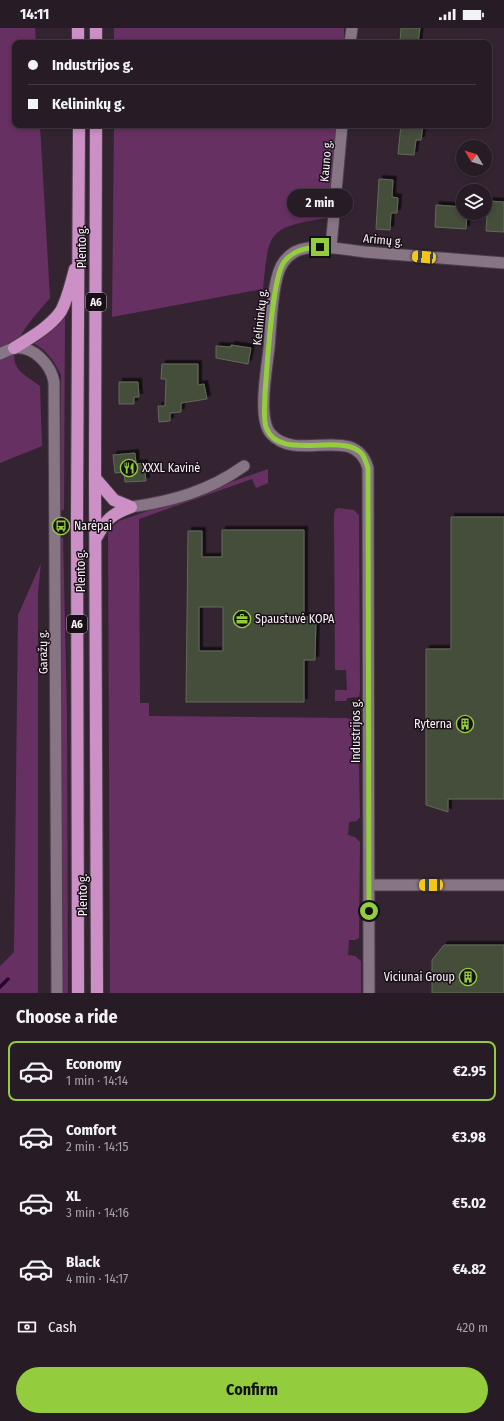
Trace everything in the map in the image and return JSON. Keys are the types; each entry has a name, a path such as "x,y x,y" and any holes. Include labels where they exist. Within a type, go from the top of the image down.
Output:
{"highway":[{"path":"78,28 78,40"},
{"path":"96,28 96,40"},
{"name":"Plento g.","path":"78,993 77,511 79,128"},
{"name":"Plento g.","path":"96,128 95,539 97,993"},
{"path":"14,348 50,323 60,311 67,297 79,254"},
{"path":"95,478 114,500 131,507"},
{"path":"95,539 104,524 114,513 131,507"}],"street":[{"path":"350,40 352,28"},
{"name":"Kauno g.","path":"331,247 342,128"},
{"name":"Arimų g.","path":"331,247 361,252 504,263"},
{"name":"Kelininkų g.","path":"331,247 300,250 292,254 278,271 265,393 266,428 276,439 284,443 294,445 337,445 351,447 362,454 368,468"},
{"path":"0,354 14,348"},
{"name":"Garažų g.","path":"14,348 27,350 41,359 50,368 54,382 57,993"},
{"path":"131,507 156,503 203,490 224,481 244,466"},
{"name":"Industrijos g.","path":"368,468 370,993"},
{"path":"369,885 504,885"}],"shaded area":[{"path":"0,28 35,28 36,40 12,40 12,128 40,128 50,298 23,333 17,343 14,353 15,362 20,371 40,386 42,446 0,463"},
{"path":"114,28 344,28 344,40 114,40"},
{"path":"114,128 339,128 326,218 292,225 281,230 274,236 267,255 263,289 112,317"},
{"path":"65,313 64,510 60,511 61,375 50,356 33,343"},
{"path":"268,469 268,483 256,488 252,479 139,519 140,703 149,703 149,716 346,718 358,721 360,817 357,821 349,822 348,835 355,837 360,842 359,938 349,940 348,955 355,956 361,961 361,993 110,993 108,531 119,521"},
{"path":"338,508 354,510 359,515 360,690 359,697 347,698 346,701 335,701 335,690 347,690 346,670 335,670 334,516 335,510"},
{"path":"59,538 63,538 67,715 68,993 63,993"},
{"path":"41,563 38,592 38,993 0,993 0,966 14,952 18,615"}],"building":[{"path":"401,28 420,28 418,40 400,40"},
{"path":"401,128 423,128 421,140 416,140 414,155 398,154"},
{"path":"379,179 393,180 392,197 398,198 397,213 391,213 390,230 376,229"},
{"path":"492,201 504,202 504,232 486,231 487,220 492,220"},
{"path":"436,205 456,206 456,220 467,220 466,229 435,227"},
{"path":"231,345 251,348 248,364 216,358 216,346 231,347"},
{"path":"162,364 198,364 198,385 204,384 207,399 181,403 181,412 170,413 170,421 159,422 158,406 165,406 166,379 161,379"},
{"path":"119,382 138,382 139,397 134,397 134,404 119,404"},
{"name":"XXXL Kavinė","path":"135,453 136,464 144,463 146,481 125,482 124,472 115,473 113,455"},
{"name":"Ryterna","path":"451,517 504,517 504,799 448,799 448,812 426,805 426,649 451,649"},
{"path":"222,530 304,530 304,617 316,617 315,660 304,660 304,702 186,702 188,531 202,531 202,557 222,557","holes":["199,607 223,607 223,651 199,651"]},
{"name":"Viciunai Group","path":"444,945 504,945 504,993 432,993 432,960"}],"waterway":[{"path":"0,987 8,979"}],"place":[{"name":"XXXL Kavinė","path":"129,468"},
{"name":"Narėpai","path":"61,526"},
{"name":"Spaustuvė KOPA","path":"242,619"},
{"name":"Ryterna","path":"465,724"},
{"name":"Viciunai Group","path":"468,977"}],"route":[{"path":"320,247 300,250 292,254 278,271 264,412 266,428 276,439 284,443 294,445 337,445 351,447 358,450 362,454 368,468 369,911"}]}
